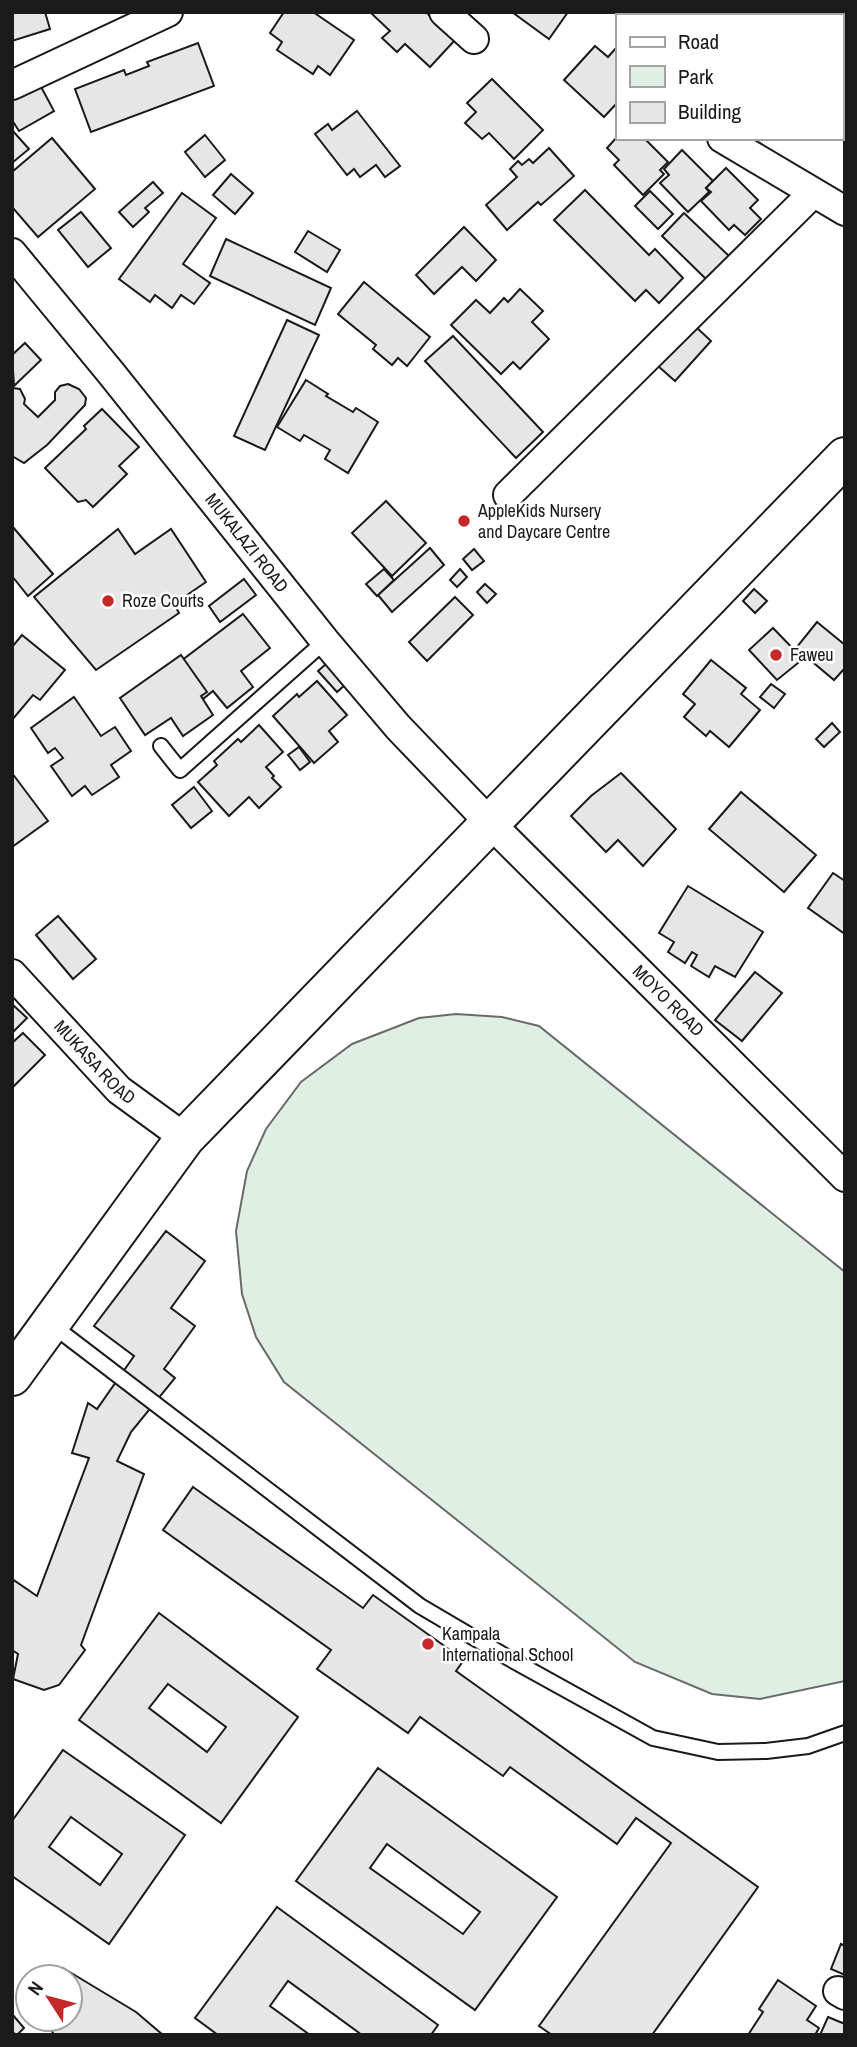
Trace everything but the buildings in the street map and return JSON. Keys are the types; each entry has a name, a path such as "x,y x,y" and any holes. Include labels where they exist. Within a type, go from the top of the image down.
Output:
{"main road":[{"path":"12,1376 185,1138 845,457"}],"street":[{"path":"12,85 168,12"},
{"path":"444,12 474,39"},
{"path":"725,140 845,211"},
{"path":"508,495 813,193"},
{"name":"MUKALAZI ROAD","path":"12,253 325,641 398,727 490,823"},
{"name":"MOYO ROAD","path":"490,823 845,1177"},
{"name":"MUKASA ROAD","path":"12,974 119,1090 185,1138"}],"lane":[{"path":"161,746 180,770 325,641"},
{"path":"51,1324 420,1606 653,1738 718,1752 766,1751 808,1745 845,1733"}],"green space":[{"path":"456,1014 502,1017 539,1026 845,1272 845,1681 760,1699 712,1694 635,1662 284,1382 256,1337 242,1294 236,1231 247,1171 266,1129 301,1082 352,1044 419,1018"}],"place":[{"name":"AppleKids Nursery and Daycare Centre","path":"464,521"},
{"name":"Roze Courts","path":"108,601"},
{"name":"Faweu","path":"776,655"},
{"name":"Kampala International School","path":"428,1644"}]}
